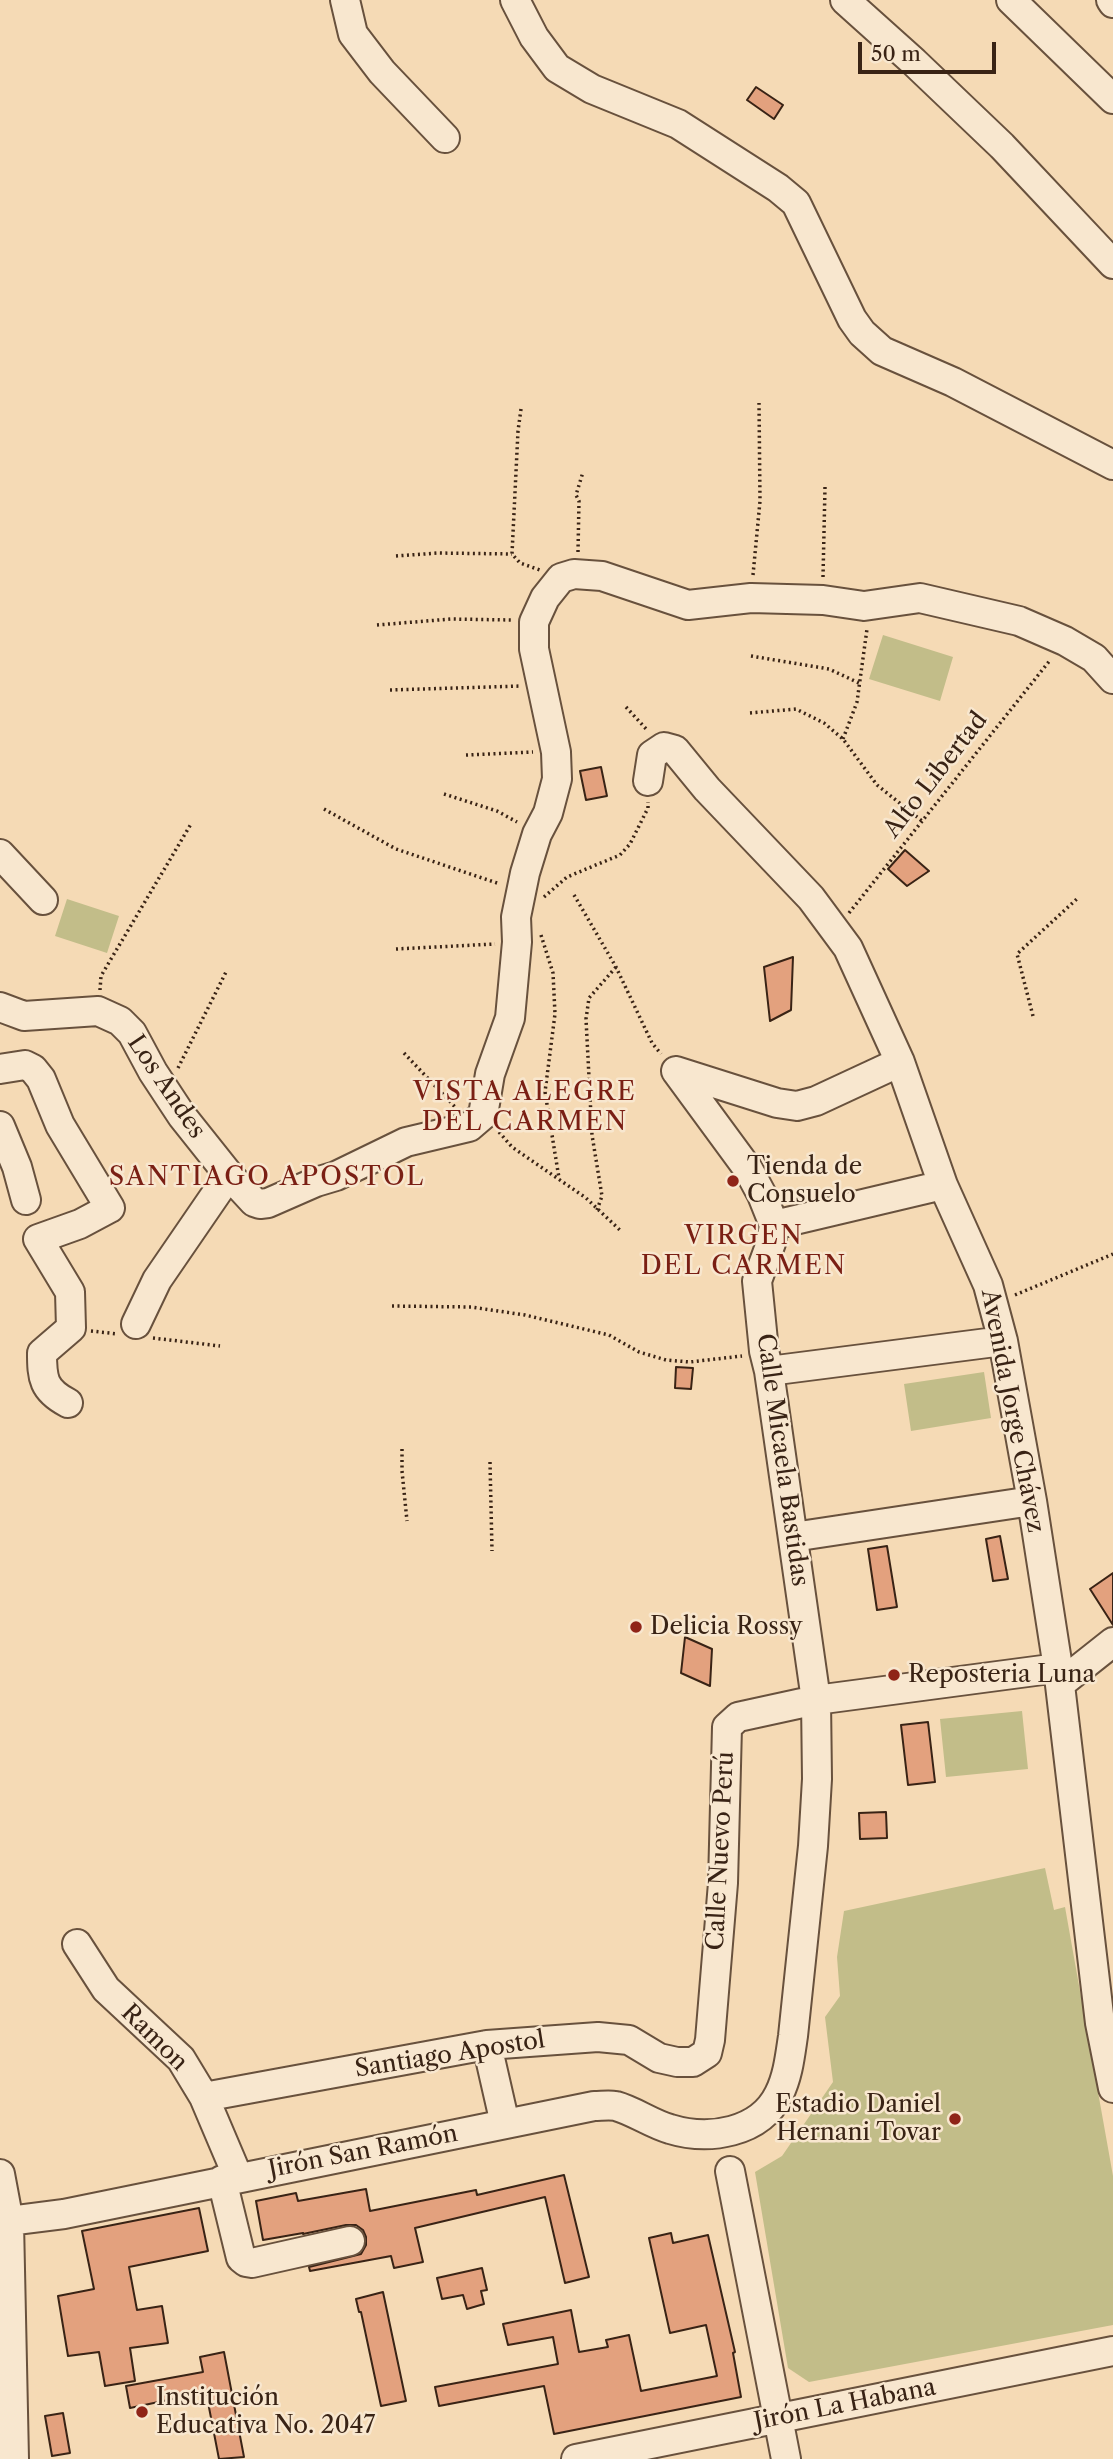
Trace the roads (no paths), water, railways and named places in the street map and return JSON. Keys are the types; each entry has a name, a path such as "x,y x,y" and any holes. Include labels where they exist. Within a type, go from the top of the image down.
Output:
{"street":[{"path":"345,0 353,34 382,72 445,138"},
{"path":"515,0 534,37 557,68 592,89 678,124 778,188 796,203 852,319 862,333 882,351 953,382 1113,465"},
{"path":"845,0 1002,146 1113,264"},
{"path":"1011,0 1113,99"},
{"name":"Los Andes","path":"0,1007 24,1016 99,1011 120,1021 132,1033 181,1116 254,1202 268,1203 316,1182 336,1177 406,1142 476,1121 510,1018 528,937 516,917 531,896 537,834 548,813 557,779 556,752 534,649 534,622 545,598 561,578 574,574 602,576 688,605 751,598 822,600 864,606 920,598 1019,621 1065,640 1094,657 1113,679"},
{"name":"Avenida Jorge Chávez","path":"648,781 652,755 664,747 675,750 707,789 811,898 848,948 900,1062 943,1185 978,1258 1003,1341 1032,1501 1059,1676 1100,2023 1113,2088"},
{"path":"0,855 43,900"},
{"path":"900,1062 817,1101 797,1106 777,1103 676,1071 747,1169 762,1195 774,1225 943,1185"},
{"path":"12,1067 33,1069 41,1079 60,1125 110,1208 80,1224 38,1239 70,1292 71,1328 42,1353 42,1377 54,1396 68,1403"},
{"path":"0,1126 17,1167 26,1200"},
{"path":"136,1324 157,1280 229,1175"},
{"name":"Calle Micaela Bastidas","path":"723,2133 748,2126 762,2117 778,2096 788,2067 813,1846 817,1779 816,1700 757,1281 771,1243 774,1225"},
{"path":"767,1361 1003,1341"},
{"path":"793,1536 1032,1501"},
{"path":"1059,1676 1113,1642"},
{"name":"Calle Nuevo Perú","path":"693,2062 707,2053 710,2040 723,1882 727,1727 738,1717 816,1700 1059,1676"},
{"name":"Ramon","path":"77,1944 106,1989 181,2059 204,2097 230,2179 241,2258 252,2263 350,2241"},
{"name":"Santiago Apostol","path":"204,2097 487,2045 598,2036 629,2040 659,2059 693,2062"},
{"path":"487,2045 505,2124"},
{"name":"Jirón San Ramón","path":"4,2222 64,2214 594,2106 615,2106 671,2130 692,2134 723,2133"},
{"path":"730,2171 786,2459"},
{"path":"0,2174 4,2222 6,2390 14,2459"},
{"name":"Jirón La Habana","path":"576,2459 1113,2351"}],"place":[{"name":"Tienda de Consuelo","path":"733,1181"},
{"name":"Delicia Rossy","path":"636,1627"},
{"name":"Reposteria Luna","path":"894,1675"},
{"name":"Estadio Daniel Hernani Tovar","path":"955,2119"},
{"name":"Institución Educativa No. 2047","path":"142,2412"}],"district":[{"name":"VISTA ALEGRE DEL CARMEN","path":"525,1107"},
{"name":"SANTIAGO APOSTOL","path":"267,1177"},
{"name":"VIRGEN DEL CARMEN","path":"744,1251"}]}
